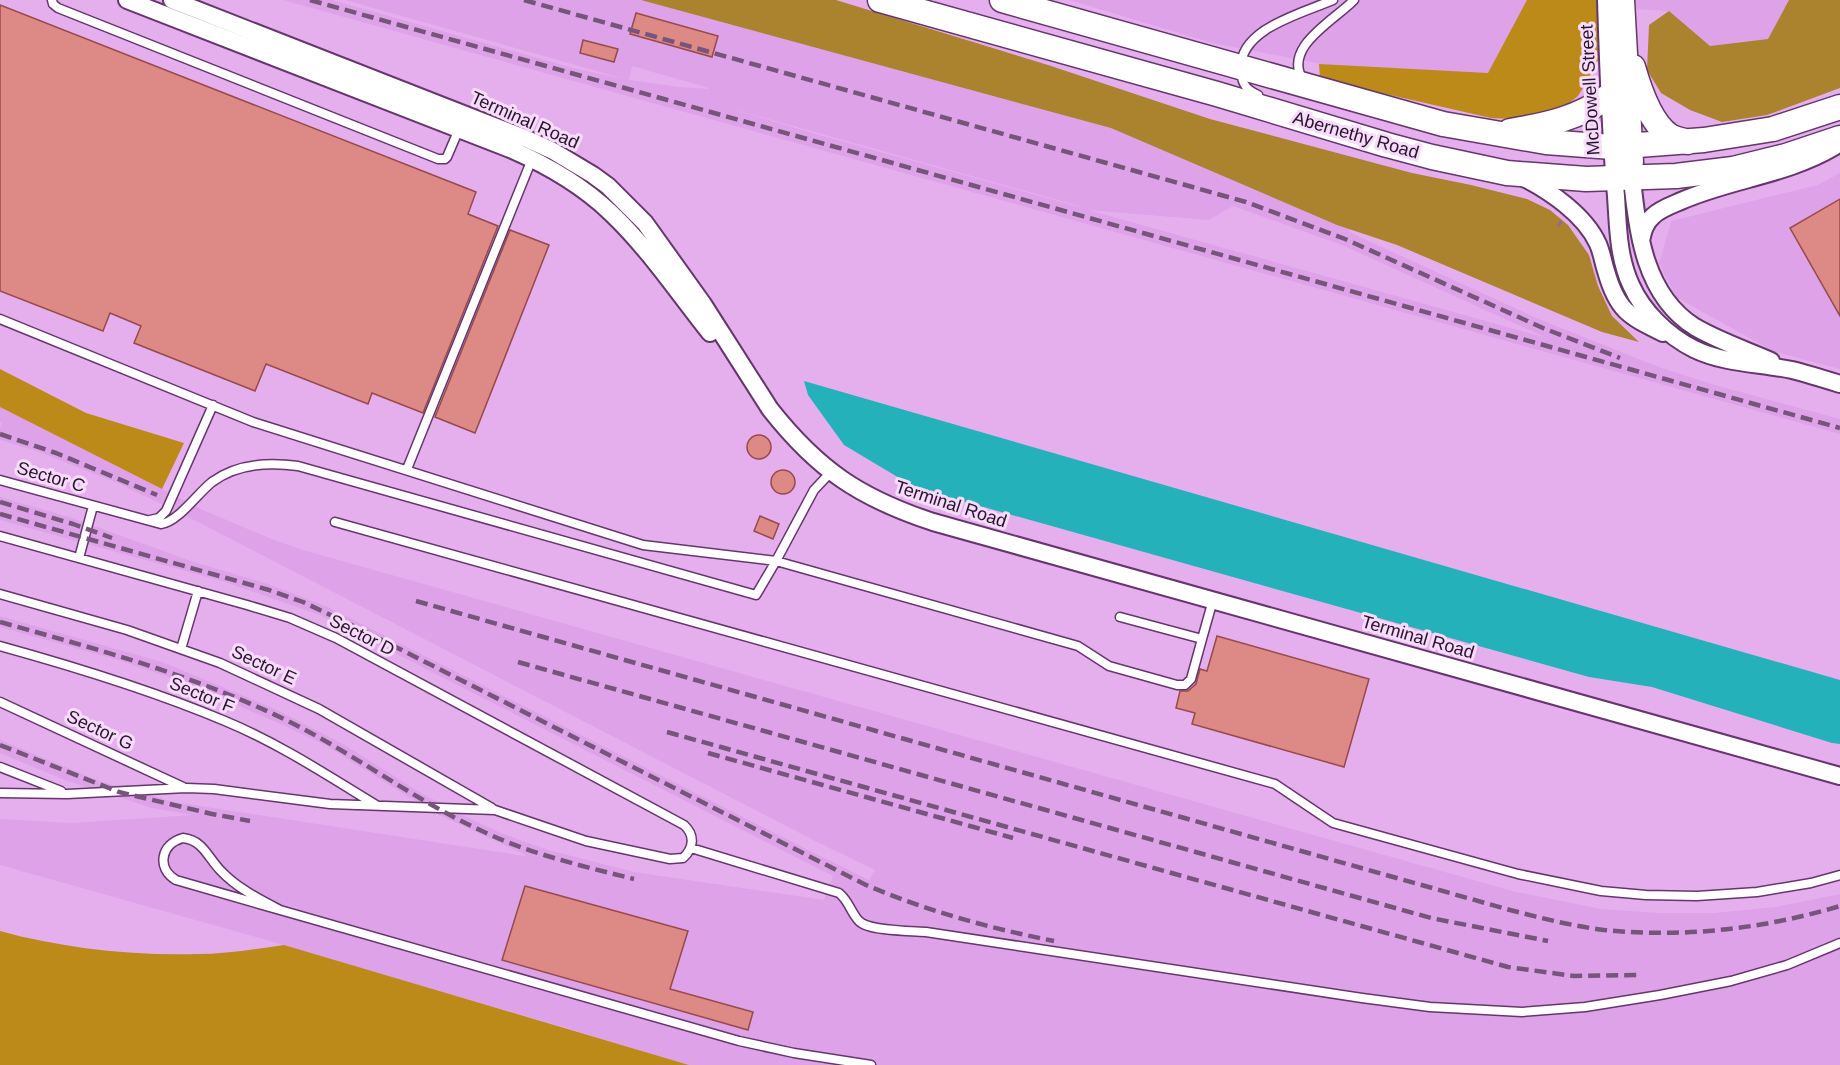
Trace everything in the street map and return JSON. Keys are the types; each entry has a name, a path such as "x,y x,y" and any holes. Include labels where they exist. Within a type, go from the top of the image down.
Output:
{"main road":[{"name":"Abernethy Road","path":"880,0 1217,94 1387,145 1507,173 1623,179 1676,176 1733,169 1786,156 1840,138"},
{"name":"Abernethy Road","path":"1002,0 1472,131 1546,142 1621,147 1688,142 1773,129 1840,107"},
{"path":"1622,0 1621,147 1623,179"},
{"path":"1623,33 1638,87 1647,106 1664,130 1688,142"},
{"path":"1472,131 1497,133 1565,120 1592,108 1609,96"}],"street":[{"path":"127,0 532,159 574,184 611,213 644,249 770,409"},
{"name":"Terminal Road","path":"172,0 526,139 554,151 584,169 608,186 650,230 703,304 770,409 789,434 831,472 863,494 897,510 1840,776"},
{"name":"McDowell Street","path":"1606,0 1609,96 1621,147"},
{"path":"1641,242 1644,228 1658,212 1708,190 1812,160 1840,144"},
{"path":"1507,173 1523,178 1553,195 1588,228 1602,253 1617,301 1638,321 1694,349 1730,361 1791,370 1840,384"},
{"path":"1623,179 1649,268 1658,286 1681,315 1694,326 1711,335 1791,370"},
{"path":"1623,179 1619,244 1630,285 1653,318 1669,333 1694,349"}],"lane":[{"path":"52,0 52,4 58,8 438,159 447,157 459,129"},
{"path":"1270,99 1250,92 1244,86 1240,67 1245,51 1266,28 1333,0"},
{"path":"1319,90 1302,78 1298,63 1300,52 1310,38 1354,0"},
{"path":"1346,123 1387,145"},
{"path":"407,469 532,159"},
{"path":"0,319 253,422 643,545 776,561 1078,646 1109,666 1177,685 1185,685 1191,679 1213,600"},
{"path":"136,518 154,520 163,515 213,405"},
{"name":"Sector C","path":"0,480 156,524 166,524 220,477 248,467 285,464 756,595 776,561"},
{"path":"776,561 814,490 831,472"},
{"path":"79,558 93,506"},
{"path":"335,522 1275,784 1333,823 1556,883 1601,891 1697,896 1757,892 1811,883 1840,875"},
{"name":"Sector D","path":"0,536 290,618 336,638 684,825 691,836 691,848"},
{"path":"181,649 198,591"},
{"name":"Sector E","path":"0,594 127,630 220,663 319,709 495,810"},
{"path":"1120,617 1202,639"},
{"name":"Sector F","path":"0,646 94,672 226,721 291,753 378,806"},
{"name":"Sector G","path":"0,702 186,788"},
{"path":"0,767 67,794"},
{"path":"0,793 67,794 186,788 214,789 330,804 495,810 586,842 670,859 683,858 691,848 839,893 844,897 860,923 869,927 926,932 1430,1007 1522,1012 1585,1007 1731,981 1787,964 1840,943"},
{"path":"280,910 249,894 233,882 219,870 196,842 190,839 176,840 165,850 163,863 165,870 176,880 280,910 739,1041 794,1053 871,1065"}],"shaded area":[{"path":"283,0 332,0 577,69 625,79 345,0 788,0 1384,169 1349,232 1534,317 1659,367 1711,384 1840,419 1840,434","holes":["632,66 709,88 709,89 629,80","722,106 1079,207 816,134","1233,206 1342,245 1547,338 1088,210 1209,220"]},
{"path":"641,0 836,0 1048,65 1210,119 1412,173 1527,199 1550,210 1568,225 1589,255 1598,286 1612,316 1639,342 1602,332 1397,245 1337,225 1111,128"},
{"path":"1069,0 1527,0 1489,73 1333,66 1212,43"},
{"path":"1527,0 1596,0 1602,52 1578,96 1563,108 1531,120 1491,118 1320,79 1319,64 1488,73"},
{"path":"1596,0 1789,0 1768,39 1710,46 1669,11 1596,4"},
{"path":"1789,0 1840,0 1840,88 1767,115 1722,122 1690,110 1661,93 1647,70 1649,25 1669,11 1710,46 1768,39"},
{"path":"1840,173 1840,369 1775,352 1676,297 1659,264 1671,221 1818,185"},
{"path":"0,369 86,413 184,443 162,489 0,407"},
{"path":"804,381 1840,680 1840,744 1652,687 1589,677 916,488 844,445 808,395"},
{"path":"0,407 203,510 303,550 1516,892 1601,909 1659,913 1714,913 1776,907 1840,894 1840,1065 689,1065 506,1010 463,1000 284,945 0,865 0,819 72,823 193,815 152,808 65,780 0,753 0,740 99,781 174,802 526,855 435,813 325,745 281,724 180,681 122,661 0,627 0,616 162,662 273,708 343,744 421,793 460,814 501,833 548,850 634,872 824,900 833,876 320,615 222,581 0,520 0,497 69,517 191,561 268,584 328,607 869,880 875,870 198,522 120,484 37,451 0,440 2,423 0,422"},
{"path":"0,931 97,950 148,954 219,953 284,945 689,1065 0,1065"}],"building":[{"path":"0,5 476,192 468,214 498,226 423,413 372,393 368,404 266,364 255,391 134,343 141,326 110,313 103,331 0,291"},
{"path":"636,13 718,36 712,57 630,34"},
{"path":"583,40 618,49 614,62 580,53"},
{"path":"1840,199 1840,316 1790,228"},
{"path":"510,230 549,245 475,433 435,417"},
{"path":"759,435 767,439 771,447 767,455 759,459 751,455 747,447 751,439"},
{"path":"783,470 791,474 795,482 791,490 783,494 775,490 771,482 775,474"},
{"path":"760,516 779,524 773,539 754,531"},
{"path":"1217,636 1369,679 1344,767 1192,724 1195,713 1176,708 1180,691 1188,691 1196,684 1200,669 1207,671"},
{"path":"525,886 688,931 670,989 753,1012 748,1030 502,960"}],"railway":[{"path":"310,0 1840,428"},
{"path":"524,0 1246,202 1345,239 1543,328 1620,358"},
{"path":"0,434 56,453 157,495"},
{"path":"0,502 112,538"},
{"path":"0,514 269,590 303,602 866,885 959,918 1054,941"},
{"path":"416,601 1510,910 1568,924 1634,932 1694,932 1782,921 1840,906"},
{"path":"0,622 146,665 217,690 313,734 432,805 482,831 537,853 634,879"},
{"path":"518,662 1431,918 1548,941"},
{"path":"667,732 1508,967 1574,976 1639,975"},
{"path":"0,745 119,792 250,821"},
{"path":"708,753 1013,838"}]}
